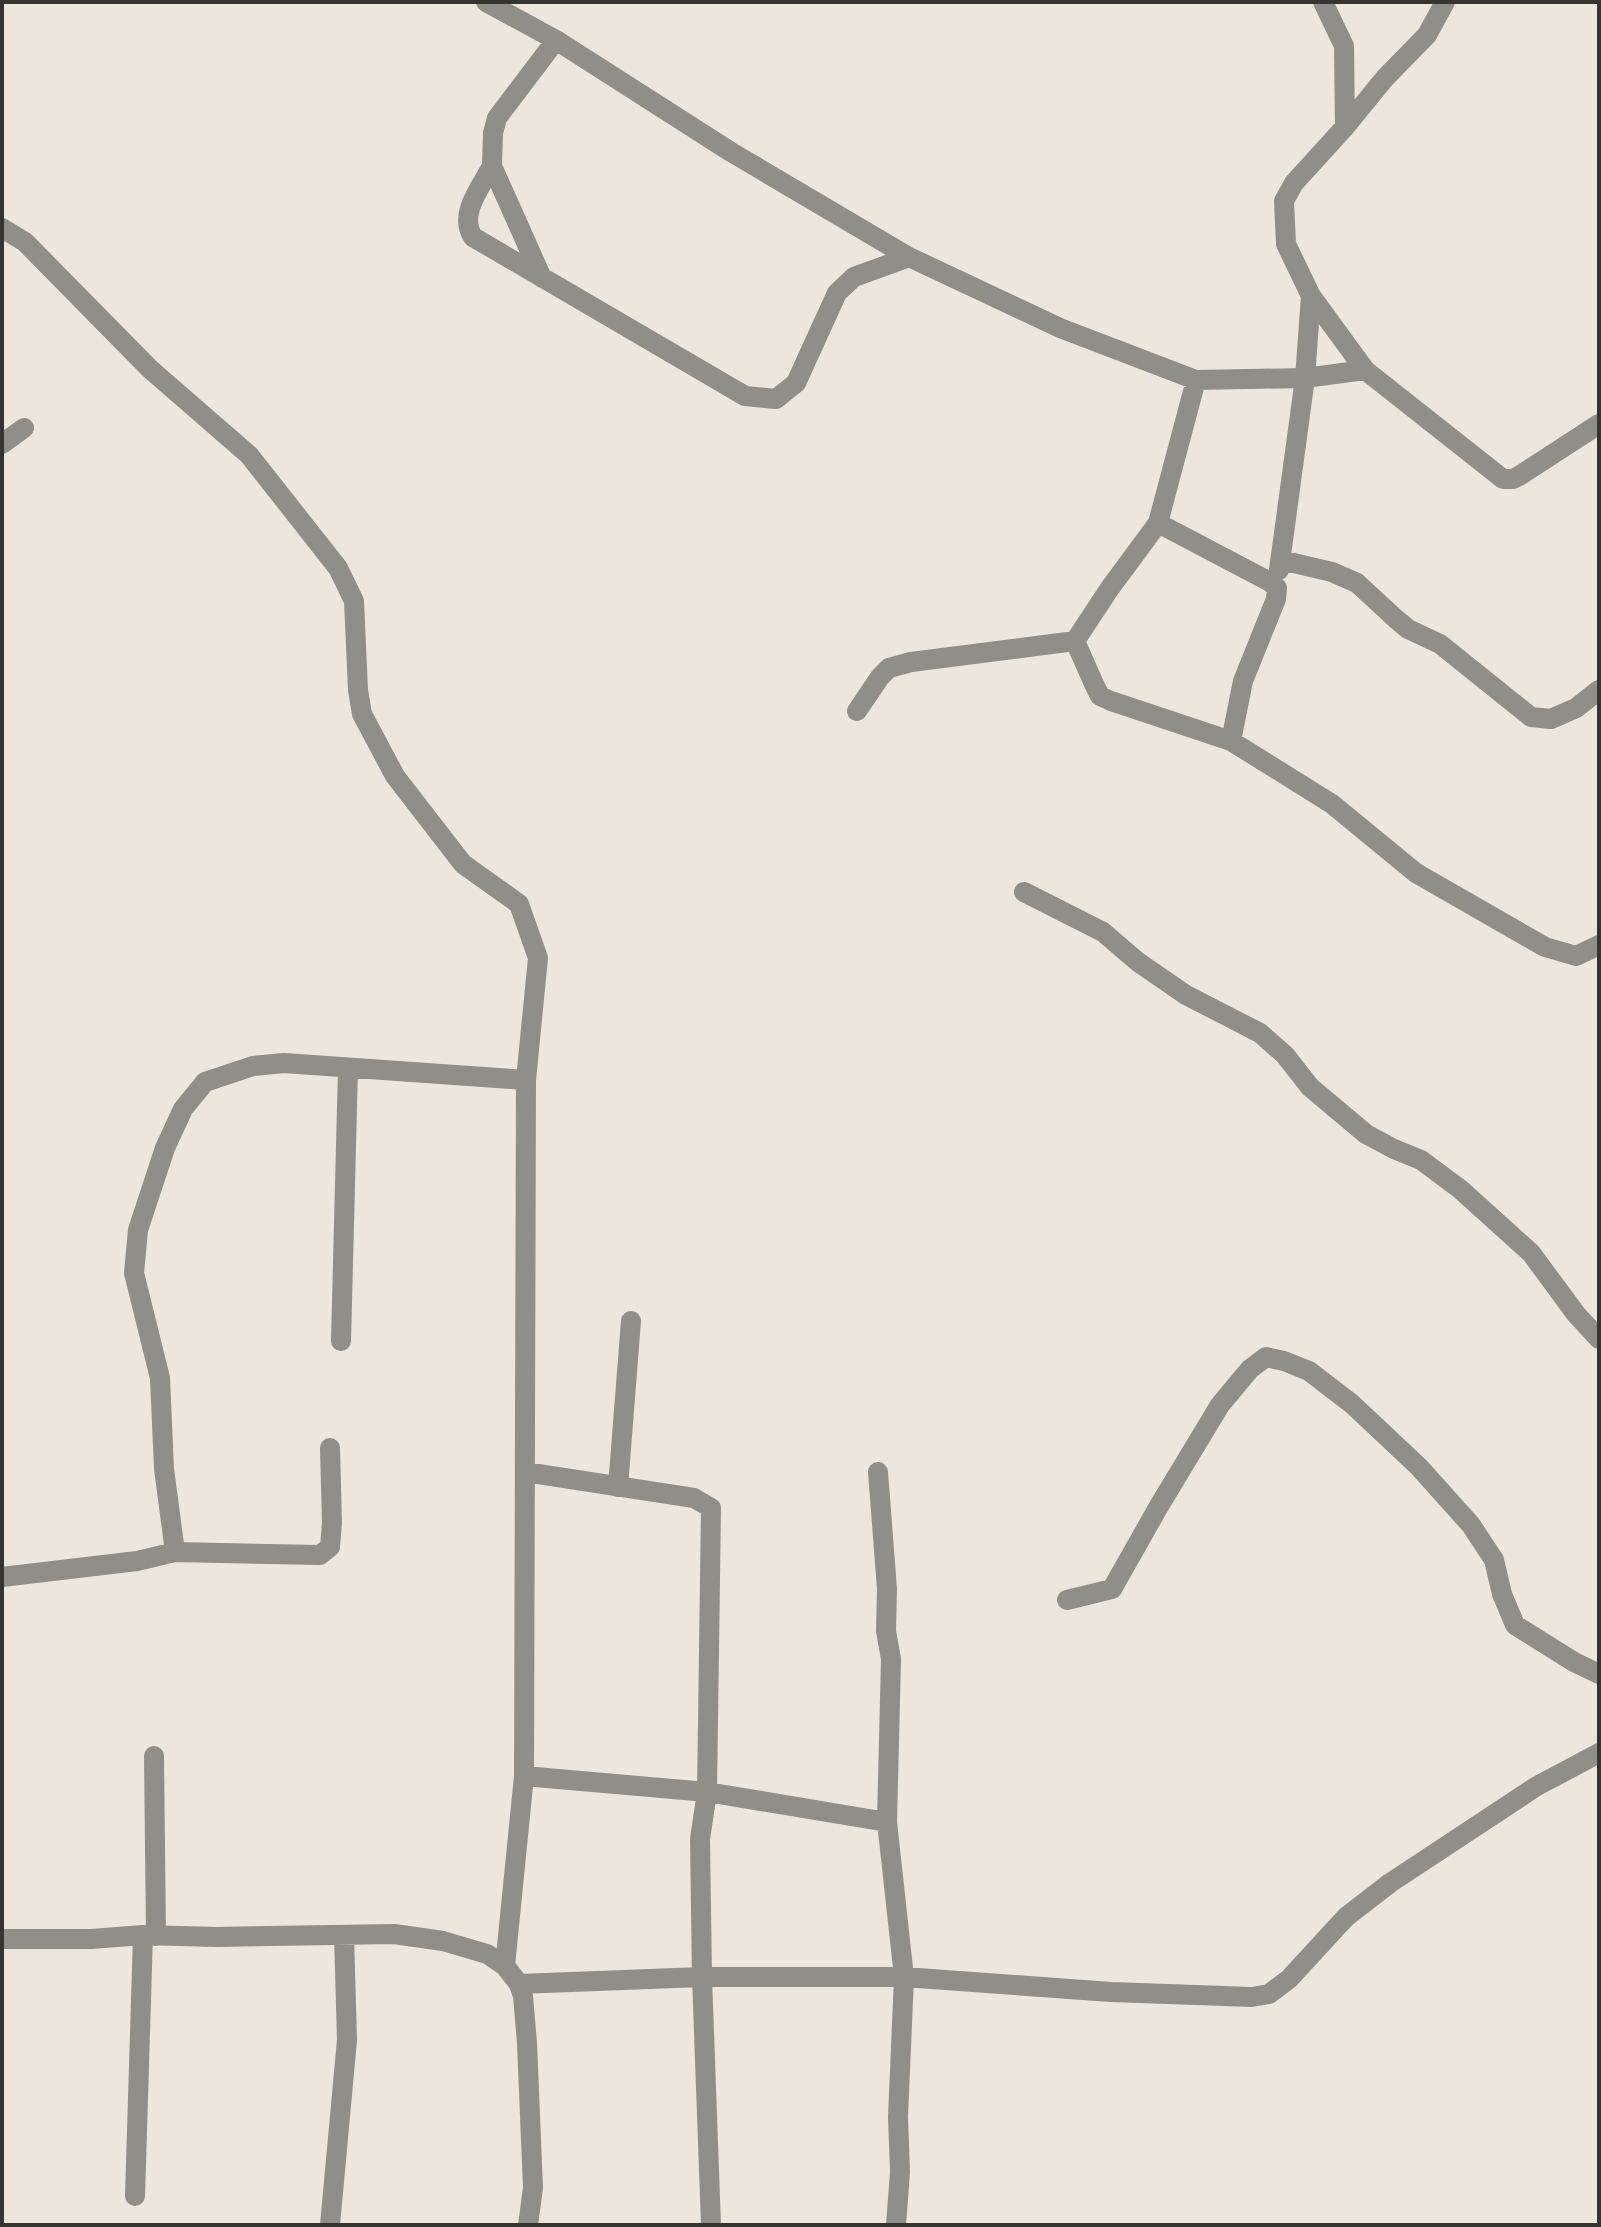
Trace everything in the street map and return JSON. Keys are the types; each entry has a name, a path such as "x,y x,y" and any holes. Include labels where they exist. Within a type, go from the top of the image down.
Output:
{"street":[{"path":"486,2 556,40 731,152 909,257 1060,328 1196,380 1305,378 1365,370"},
{"path":"1323,2 1344,46 1345,127"},
{"path":"1445,2 1427,35 1385,78 1294,183 1284,201 1286,244 1311,296 1365,370 1503,479 1519,476 1599,424"},
{"path":"542,278 492,166 493,133 497,118 556,40"},
{"path":"492,166 467,213 467,228 473,237 745,396 776,399 796,383 837,293 854,277 909,257"},
{"path":"2,228 25,242 150,369 249,455 338,568 354,601 358,690 362,714 368,727 395,776 463,864 519,904 538,958 526,1080 524,1776 505,1966"},
{"path":"1231,741 1243,681 1276,599 1305,378 1311,296"},
{"path":"857,711 889,668 911,662 1075,641 1158,523 1196,380"},
{"path":"2,444 24,428"},
{"path":"1158,523 1277,588"},
{"path":"1281,560 1332,572 1357,583 1408,629 1440,644 1531,717 1551,719 1576,708 1599,690"},
{"path":"1075,641 1100,696 1231,741 1332,804 1416,873 1545,947 1576,956 1599,945"},
{"path":"1024,892 1103,932 1138,962 1186,995 1260,1033 1285,1055 1310,1087 1366,1134 1421,1160 1496,1221 1531,1253 1576,1314 1599,1339"},
{"path":"175,1552 164,1469 160,1378 134,1273 138,1230 165,1148 183,1109 205,1082 253,1066 284,1063 526,1080"},
{"path":"341,1341 348,1068"},
{"path":"618,1487 631,1321"},
{"path":"1067,1600 1112,1589 1220,1405 1250,1369 1266,1357 1309,1371 1352,1404 1419,1467 1471,1525 1494,1560 1502,1594 1515,1625 1599,1674"},
{"path":"2,1577 137,1561 175,1552 320,1555 330,1547 330,1448"},
{"path":"525,1472 694,1498 711,1508 707,1792 700,1839 711,2225"},
{"path":"878,1472 887,1589 886,1631 891,1659 887,1822 904,1977 896,2225"},
{"path":"519,1984 702,1977 904,1977 1111,1992 1252,1997 1269,1994 1289,1979 1346,1917 1390,1883 1537,1786 1599,1753"},
{"path":"135,2196 150,1936 154,1756"},
{"path":"524,1776 707,1792 887,1822"},
{"path":"2,1939 394,1934 443,1941 487,1954 505,1966 519,1984 523,1996 533,2188 528,2225"},
{"path":"330,2225 347,2040 344,1935"}]}
